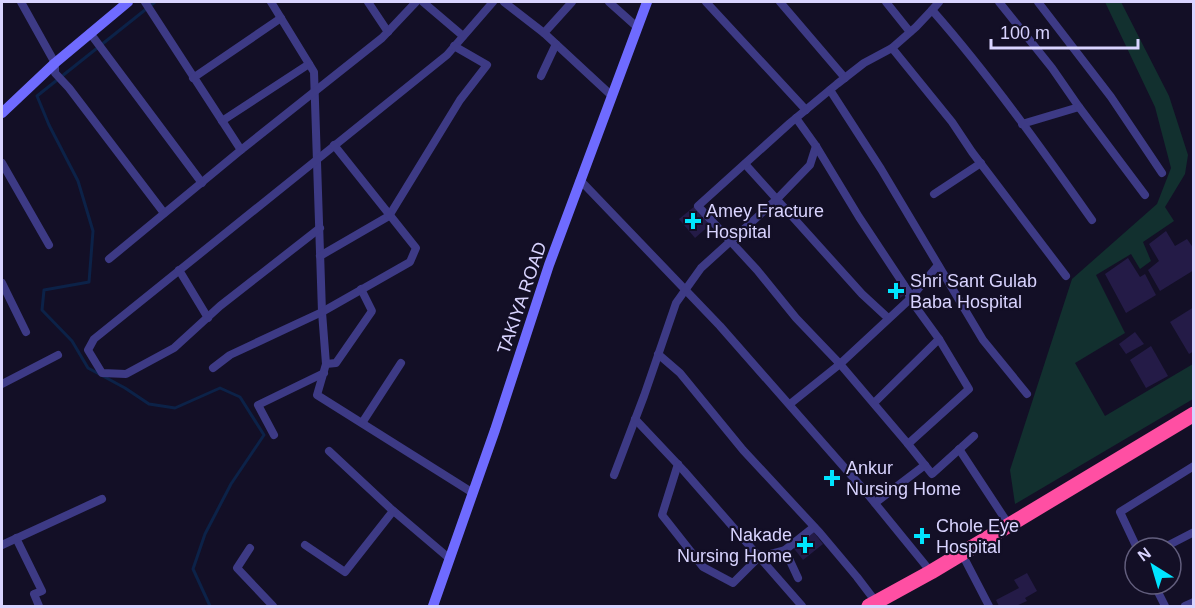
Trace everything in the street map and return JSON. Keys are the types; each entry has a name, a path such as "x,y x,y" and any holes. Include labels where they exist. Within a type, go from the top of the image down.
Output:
{"highway":[{"path":"881,603 1194,414"}],"main road":[{"path":"2,113 128,2"},
{"name":"TAKIYA ROAD","path":"433,606 549,265 647,2"}],"street":[{"path":"21,2 55,68 164,213"},
{"path":"144,2 241,150"},
{"path":"271,2 314,72 325,369 317,394 473,493"},
{"path":"368,2 388,32"},
{"path":"109,259 382,38 416,2"},
{"path":"423,2 463,36"},
{"path":"320,228 207,318 174,348 126,374 102,373 88,350 94,339 447,55 493,2"},
{"path":"504,2 544,33 612,96"},
{"path":"544,33 572,2"},
{"path":"609,2 638,27"},
{"path":"706,2 806,110"},
{"path":"780,2 845,78"},
{"path":"886,2 910,32"},
{"path":"939,2 892,48 864,63 830,90 698,206 757,270 796,318 840,364 932,474 974,436"},
{"path":"999,2 1052,68 1145,195"},
{"path":"1038,2 1111,97 1162,173"},
{"path":"932,10 965,48 1092,220"},
{"path":"193,78 281,18"},
{"path":"92,36 201,183"},
{"path":"541,76 556,44"},
{"path":"320,256 389,216 460,100 487,64 454,46"},
{"path":"892,48 952,122 1066,276"},
{"path":"222,121 309,64"},
{"path":"830,90 881,169 983,340 1027,394"},
{"path":"1022,124 1079,106"},
{"path":"796,118 969,389 908,444"},
{"path":"213,368 230,355 322,312 410,262 416,249 334,145"},
{"path":"614,475 676,303 701,268 777,199 810,165 816,146"},
{"path":"2,163 49,245"},
{"path":"934,194 981,163"},
{"path":"745,164 862,294 888,318"},
{"path":"580,180 686,289 790,404 875,502 931,572"},
{"path":"790,404 840,364 910,299 938,265"},
{"path":"179,270 207,318"},
{"path":"2,283 26,332"},
{"path":"274,435 258,405 336,363 372,311 362,289"},
{"path":"874,403 939,339"},
{"path":"658,354 680,373 743,450 814,526 881,603"},
{"path":"2,384 58,355"},
{"path":"362,423 401,363"},
{"path":"635,419 678,464 802,606"},
{"path":"959,449 1009,525"},
{"path":"329,451 393,511 450,559"},
{"path":"678,464 662,515 703,567 733,583 759,557 784,550 814,526"},
{"path":"875,502 925,465"},
{"path":"1131,536 1120,512 1192,469"},
{"path":"2,545 102,499"},
{"path":"305,545 345,572 393,511"},
{"path":"16,538 42,591 34,594 39,606"},
{"path":"250,548 237,568 273,606"},
{"path":"784,550 798,578"},
{"path":"962,554 989,606"},
{"path":"1185,606 1194,602"}],"green space":[{"path":"1105,2 1121,2 1169,96 1188,155 1185,174 1165,207 1174,221 1143,242 1151,261 1140,269 1131,254 1096,275 1125,333 1075,363 1105,416 1193,364 1193,399 1015,504 1010,470 1072,279 1157,204 1171,168 1155,107"}],"building":[{"path":"695,206 711,224 695,238 679,219"},
{"path":"1166,231 1175,246 1187,239 1194,249 1194,270 1160,291 1148,270 1159,261 1149,244"},
{"path":"1128,258 1140,277 1145,274 1156,295 1126,313 1105,274"},
{"path":"899,283 907,293 896,301 888,291"},
{"path":"1194,307 1194,351 1189,354 1170,322"},
{"path":"1135,332 1144,344 1126,354 1119,344"},
{"path":"1151,346 1168,376 1146,388 1130,360"},
{"path":"812,530 823,544 803,560 792,546"},
{"path":"1027,573 1037,591 1025,598 1027,601 1016,606 999,606 996,600 1019,588 1014,580"}],"waterway":[{"path":"155,2 37,96 78,181 93,231 89,282 44,290 42,310 72,341 88,368 149,404 175,408 220,388 240,397 264,435 231,484 205,534 193,569 210,606"}],"place":[{"name":"Amey Fracture Hospital","path":"693,221"},
{"name":"Shri Sant Gulab Baba Hospital","path":"896,291"},
{"name":"Ankur Nursing Home","path":"832,478"},
{"name":"Chole Eye Hospital","path":"922,536"},
{"name":"Nakade Nursing Home","path":"805,545"}]}
